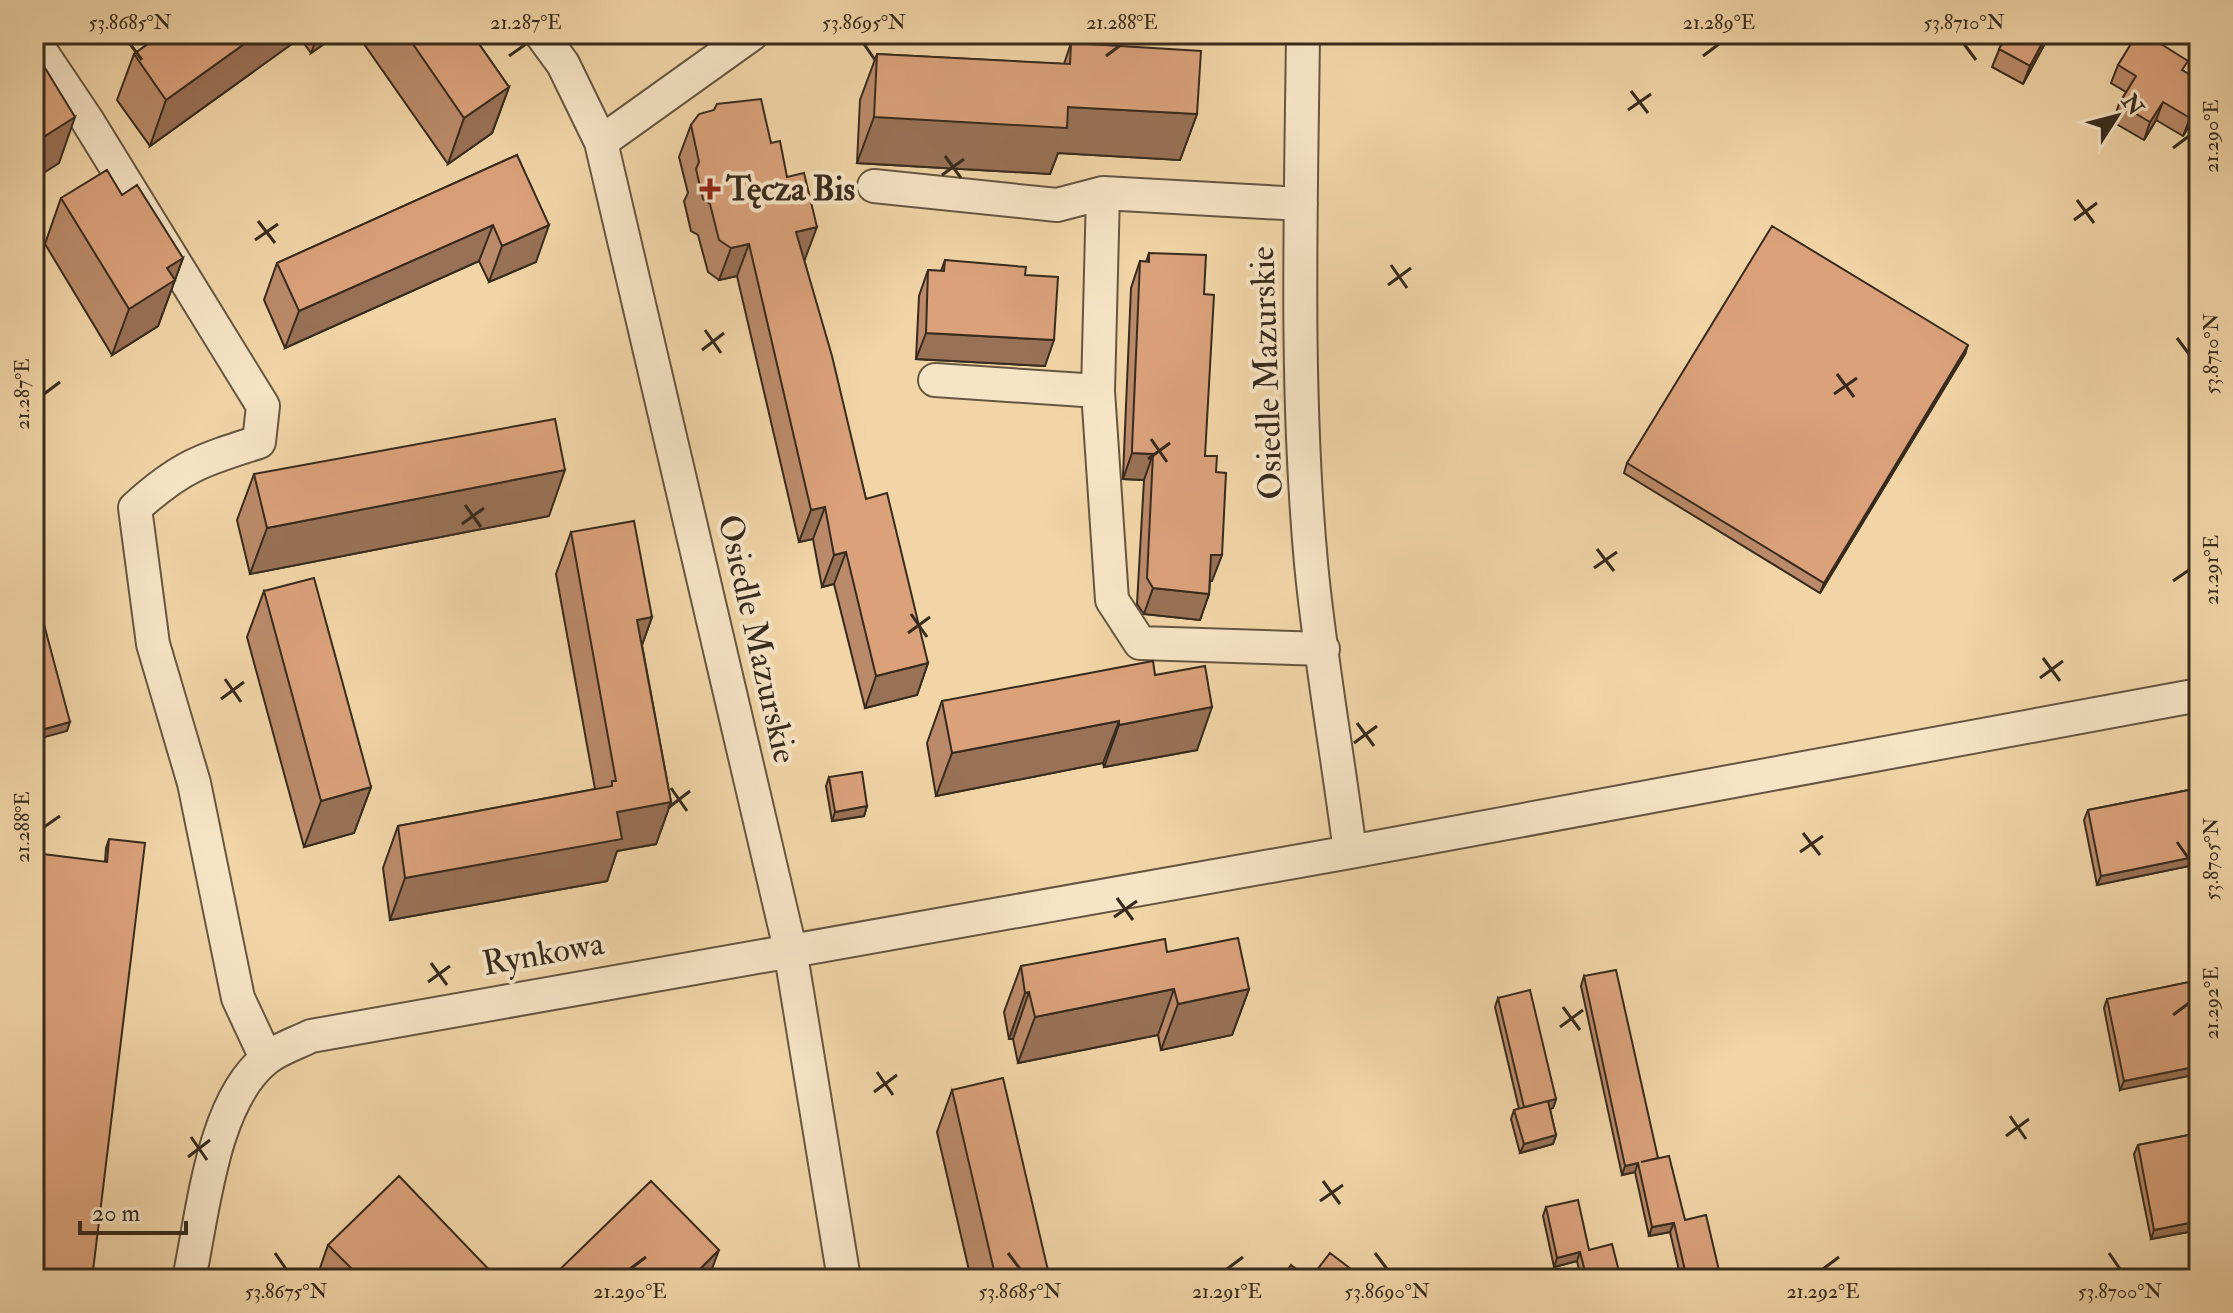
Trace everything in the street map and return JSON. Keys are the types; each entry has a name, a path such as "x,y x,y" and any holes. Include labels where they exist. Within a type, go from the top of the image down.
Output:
{"street":[{"name":"Osiedle Mazurskie","path":"541,34 563,64 601,142 790,949 844,1279"},
{"path":"601,142 752,34"},
{"name":"Osiedle Mazurskie","path":"1303,34 1301,204 1304,445 1311,563 1350,852"},
{"path":"43,41 87,120 263,406 259,442 208,458 171,476 135,508 153,644 194,783 238,998 266,1058"},
{"path":"874,186 1057,205 1103,193 1301,204"},
{"path":"1103,193 1098,391 1112,600 1140,643 1323,649"},
{"path":"935,380 1098,391"},
{"name":"Rynkowa","path":"189,1279 217,1148 237,1092 266,1058 311,1036 1350,852 2199,695"}],"building":[{"path":"162,34 258,34 166,100 134,54"},
{"path":"406,34 472,34 509,87 464,118"},
{"path":"2007,34 2047,34 2030,66 1999,49"},
{"path":"2137,34 2145,34 2188,61 2182,70 2199,80 2199,103 2190,118 2163,102 2150,122 2119,104 2136,76 2118,65"},
{"path":"1071,43 1201,51 1197,114 1068,107 1067,128 874,117 877,54 1070,64"},
{"path":"34,50 75,117 34,143"},
{"path":"761,99 771,143 780,141 787,177 804,173 817,227 796,232 832,356 866,499 887,493 928,663 876,676 846,552 834,555 825,507 811,510 749,244 731,248 719,240 710,204 703,199 696,169 699,162 691,125 699,114 714,110 717,104"},
{"path":"517,155 549,225 502,246 493,225 299,311 277,263"},
{"path":"107,170 122,195 137,185 183,258 167,268 175,280 129,309 61,198"},
{"path":"1772,226 1968,345 1824,583 1627,463"},
{"path":"1149,253 1206,255 1204,294 1214,295 1205,456 1217,456 1216,472 1226,473 1222,555 1211,555 1209,594 1153,588 1147,578 1153,454 1132,453 1132,449 1140,261 1149,262"},
{"path":"945,260 1026,267 1025,275 1058,277 1054,340 926,333 928,270 944,271"},
{"path":"555,419 565,470 267,528 254,474"},
{"path":"634,521 652,617 637,620 671,802 617,812 622,839 405,878 398,826 612,786 612,781 616,781 571,532"},
{"path":"314,578 371,787 321,801 264,591"},
{"path":"34,587 70,722 34,732"},
{"path":"1153,661 1155,675 1205,666 1212,707 1119,725 1119,721 952,753 942,701"},
{"path":"862,772 867,806 835,812 829,777"},
{"path":"2199,788 2199,856 2101,876 2088,810"},
{"path":"109,839 145,843 92,1279 34,1279 34,853 107,862"},
{"path":"1238,938 1249,989 1178,1004 1174,989 1035,1017 1029,992 1025,993 1021,966 1165,939 1167,952"},
{"path":"1616,970 1658,1158 1641,1162 1669,1156 1685,1220 1706,1215 1721,1279 1687,1279 1674,1223 1652,1227 1638,1163 1625,1166 1584,976"},
{"path":"2199,980 2199,1066 2124,1081 2107,999"},
{"path":"1530,990 1556,1099 1524,1107 1498,998"},
{"path":"1003,1078 1050,1279 996,1279 952,1090"},
{"path":"1548,1101 1556,1135 1524,1144 1514,1110"},
{"path":"2199,1133 2199,1221 2154,1230 2138,1145"},
{"path":"399,1176 498,1279 362,1279 328,1245"},
{"path":"651,1181 719,1250 690,1279 550,1279"},
{"path":"1578,1200 1589,1250 1612,1244 1621,1279 1587,1279 1580,1252 1557,1258 1546,1207"},
{"path":"1330,1253 1364,1279 1310,1279"},
{"path":"1291,1265 1310,1279 1281,1279"},
{"path":"1753,1273 1755,1279 1727,1279"}],"place":[{"name":"Tęcza Bis","path":"710,189"}]}
